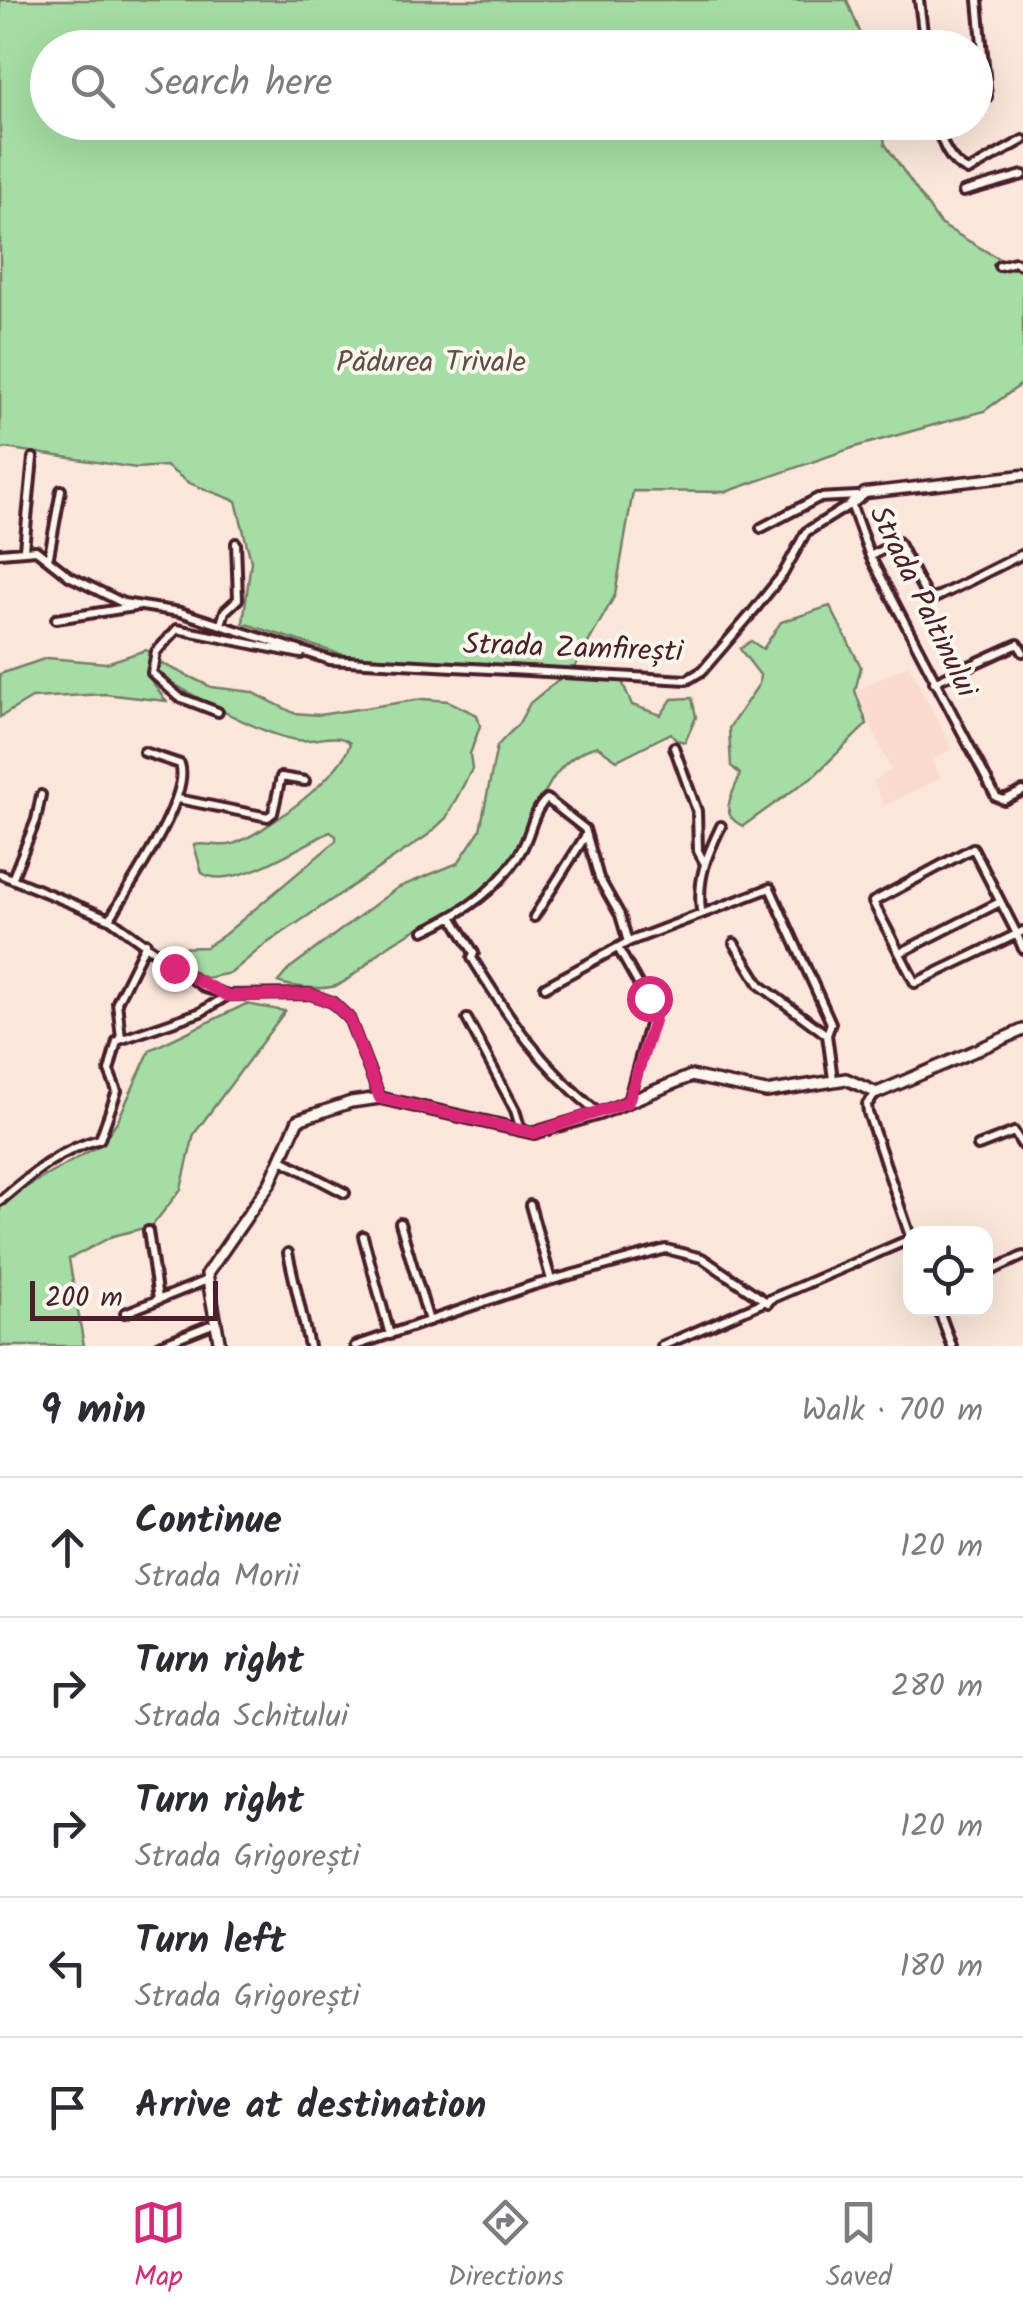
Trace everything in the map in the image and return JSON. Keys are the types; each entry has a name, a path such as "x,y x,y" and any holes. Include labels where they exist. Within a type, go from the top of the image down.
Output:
{"main road":[{"path":"220,1346 205,1280 282,1160 302,1117 380,1098 521,1130 548,1132 691,1076 766,1092 833,1079 857,1081 877,1093 1023,1030"}],"street":[{"path":"919,0 922,30"},
{"path":"978,0 981,30"},
{"path":"941,140 960,168 968,171 984,166 1023,140"},
{"path":"963,192 1023,175"},
{"path":"999,266 1016,262 1023,266"},
{"path":"0,554 24,549 33,458"},
{"name":"Strada Zamfirești","path":"24,549 51,560 86,585 136,607 180,612 305,654 378,664 694,678 784,574 806,532 854,500 1023,475"},
{"path":"51,560 61,490"},
{"path":"761,528 818,498 854,500"},
{"name":"Strada Paltinului","path":"854,500 870,556 996,796 1004,800 1023,790"},
{"path":"870,556 898,542 929,601 1023,554"},
{"path":"221,624 225,610 238,599 236,543"},
{"path":"56,620 136,607"},
{"path":"218,712 179,697 152,674 156,652 177,629 305,654"},
{"path":"934,682 1001,649 1018,644 1023,652"},
{"path":"674,747 697,811 698,852 704,862"},
{"path":"110,919 178,798 184,774 180,764 144,752"},
{"path":"178,798 270,817 280,778 304,781"},
{"path":"13,878 36,820 41,795"},
{"path":"424,931 453,918 512,865 547,799 580,823 628,942"},
{"path":"701,911 698,891 704,862 721,826"},
{"path":"534,918 586,835"},
{"path":"1020,933 914,983 873,902 969,848 1020,933 1023,948"},
{"path":"0,874 110,919 146,943 189,980 228,996 310,994 332,1002 349,1018 380,1098"},
{"path":"545,988 628,942 701,911 770,888 830,1023 827,1035 833,1079"},
{"path":"900,953 1000,902"},
{"path":"453,918 474,953 472,958 540,1061 599,1114"},
{"path":"734,942 760,985 827,1035"},
{"path":"0,1201 49,1160 78,1143 100,1139 117,1092 110,1071 121,1038 117,1002 146,943"},
{"path":"618,947 654,1010 628,1102"},
{"path":"121,1038 147,1033 201,1012 228,996"},
{"path":"467,1019 515,1110 521,1130"},
{"path":"877,1093 867,1104 868,1114 906,1226"},
{"path":"978,1146 1014,1132 1023,1146"},
{"path":"282,1160 345,1193"},
{"path":"530,1206 551,1280"},
{"path":"400,1224 429,1321"},
{"path":"148,1232 158,1299"},
{"path":"363,1236 390,1334"},
{"path":"662,1346 903,1241"},
{"path":"356,1346 551,1280 655,1250 676,1250 702,1258 768,1303"},
{"path":"288,1253 309,1346"},
{"path":"993,1270 1023,1256"},
{"path":"124,1312 205,1280"},
{"path":"941,1316 950,1345"},
{"path":"158,1346 215,1323"}],"shaded area":[{"path":"909,665 952,749 932,760 940,778 885,805 873,781 891,770 856,691"}],"green space":[{"name":"Pădurea Trivale","path":"0,0 847,0 859,30 30,30 30,140 884,140 940,224 1023,273 1023,383 984,411 855,447 726,492 633,491 615,595 574,668 352,658 243,623 251,561 236,501 189,483 166,466 136,468 5,448 0,451"},
{"path":"830,606 861,667 855,691 867,724 816,774 743,826 728,809 740,774 731,766 729,728 759,684 760,675 740,649 751,641 763,649 781,622"},
{"path":"150,652 148,676 166,701 104,694 32,698 0,717 0,674 47,658 106,663"},
{"path":"163,664 211,687 252,692 294,713 319,715 423,699 448,701 477,715 480,726 470,754 472,769 446,818 428,835 263,946 231,973 206,978 175,961 174,948 206,947 224,935 336,841 336,836 330,832 266,865 230,877 202,873 194,845 233,844 264,828 319,786 345,756 350,743 338,738 297,740 264,730 159,675 158,666"},
{"path":"563,676 621,679 632,705 661,715 672,699 692,698 696,717 685,742 676,740 671,733 617,760 597,746 564,765 544,793 521,843 500,874 471,899 387,947 345,982 317,988 278,982 290,968 397,888 458,863 480,830 497,746 519,723 530,703"},
{"path":"246,1004 285,1011 194,1134 181,1189 152,1226 113,1236 69,1259 84,1346 0,1346 0,1195 26,1187 100,1145 118,1120 150,1050"}],"route":[{"path":"174,968 189,980 228,996 322,997 349,1018 380,1098 534,1133 548,1132 628,1102 654,1021 649,998"}]}
